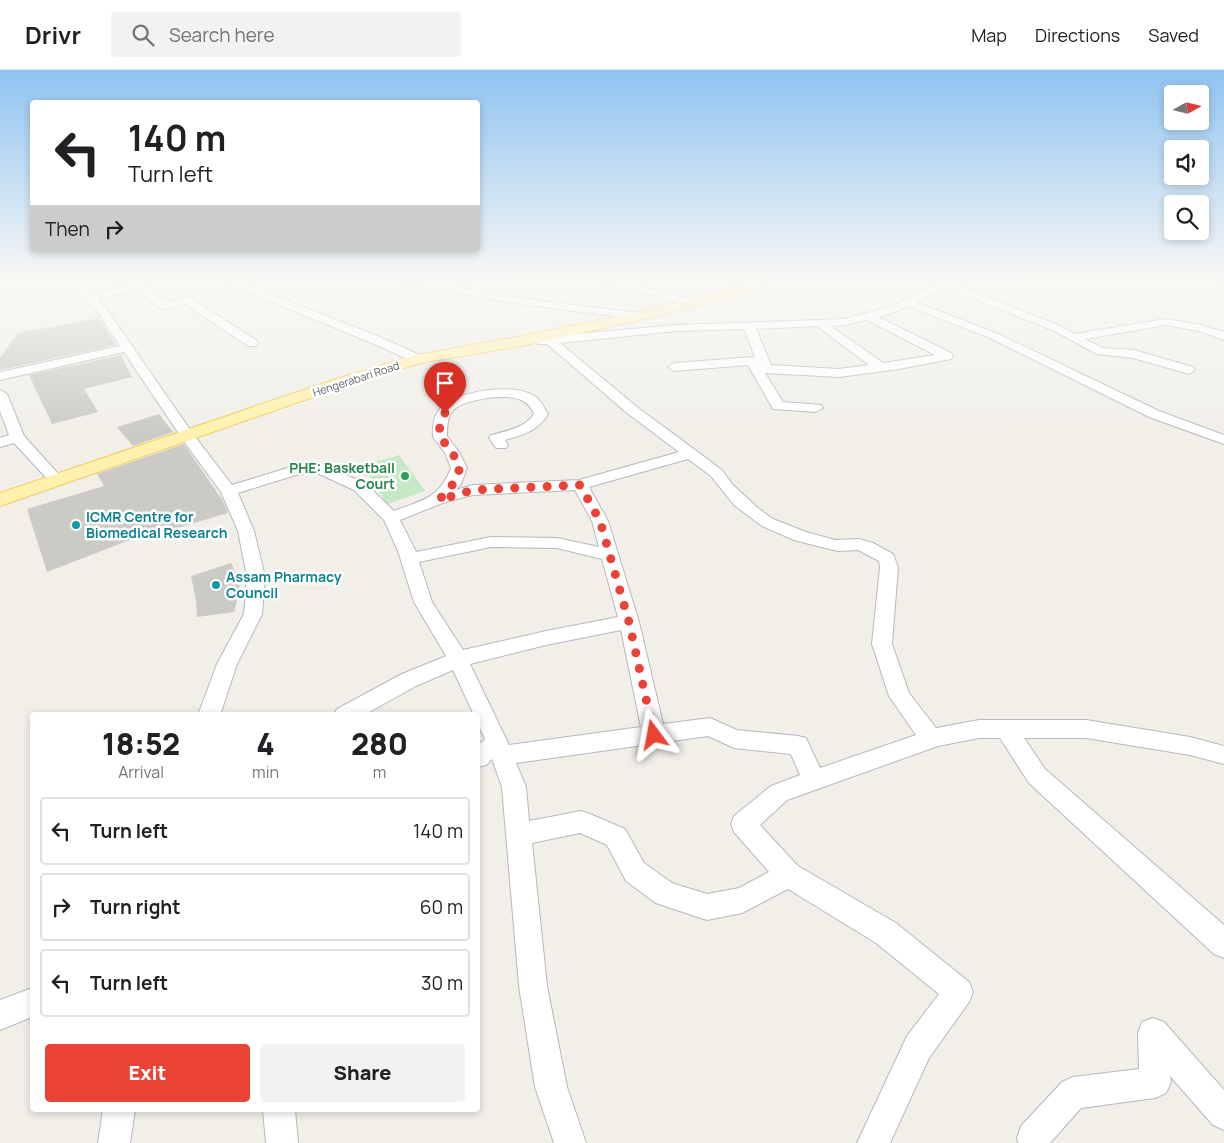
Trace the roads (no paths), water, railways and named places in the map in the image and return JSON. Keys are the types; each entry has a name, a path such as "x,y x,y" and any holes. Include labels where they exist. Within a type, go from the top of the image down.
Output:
{"main road":[{"name":"Hengerabari Road","path":"0,500 188,437 342,382 418,359 568,331"}],"street":[{"path":"116,331 188,437 230,491 246,531 256,577 253,614 227,664 210,712"},
{"path":"235,331 252,342"},
{"path":"353,331 418,359"},
{"path":"516,342 643,331"},
{"path":"750,331 757,360 778,406 816,408"},
{"path":"831,331 880,367"},
{"path":"674,367 757,360 766,369 839,373 947,356 898,331"},
{"path":"981,331 1154,414 1224,440"},
{"path":"1061,331 1101,351 1134,354 1189,370"},
{"path":"1073,338 1113,331"},
{"path":"1210,331 1224,336"},
{"path":"549,340 583,371 716,473 725,488 740,505 755,515 789,532 838,545 856,544 887,558 889,567 882,644 900,696 931,739"},
{"path":"0,376 128,348"},
{"path":"0,394 17,437 57,481"},
{"path":"439,500 453,484 460,468 452,452 440,437 441,422 448,408 470,398 486,394 519,395 532,400 541,414 537,422 524,430 496,438 501,445"},
{"path":"0,442 17,437"},
{"path":"391,518 439,500 473,490 580,485 689,454"},
{"path":"230,491 294,471 319,468 360,487 391,518 409,559 423,602 458,659 500,749 514,787 533,986 551,1087 570,1143"},
{"path":"580,485 600,521 629,622 654,735"},
{"path":"409,559 490,542 557,543 610,555"},
{"path":"350,712 409,680 458,659 546,638 629,622"},
{"path":"480,757 500,749 654,735 710,727 734,739 798,745 814,780"},
{"path":"873,1143 918,1047 959,992 886,933 789,875 742,824 779,792 931,739 979,729 1086,729 1190,746 1224,756"},
{"path":"1006,729 1037,776 1224,944"},
{"path":"519,834 581,822 616,837 635,872 664,894 707,907 742,900 789,875"},
{"path":"0,1015 30,1004"},
{"path":"1034,1143 1033,1138 1073,1093 1155,1082 1153,1033 1224,1114"},
{"path":"114,1143 118,1112"},
{"path":"279,1112 282,1143"}],"place":[{"name":"PHE: Basketball Court","path":"405,476"},
{"name":"ICMR Centre for Biomedical Research","path":"76,525"},
{"name":"Assam Pharmacy Council","path":"216,585"}]}
